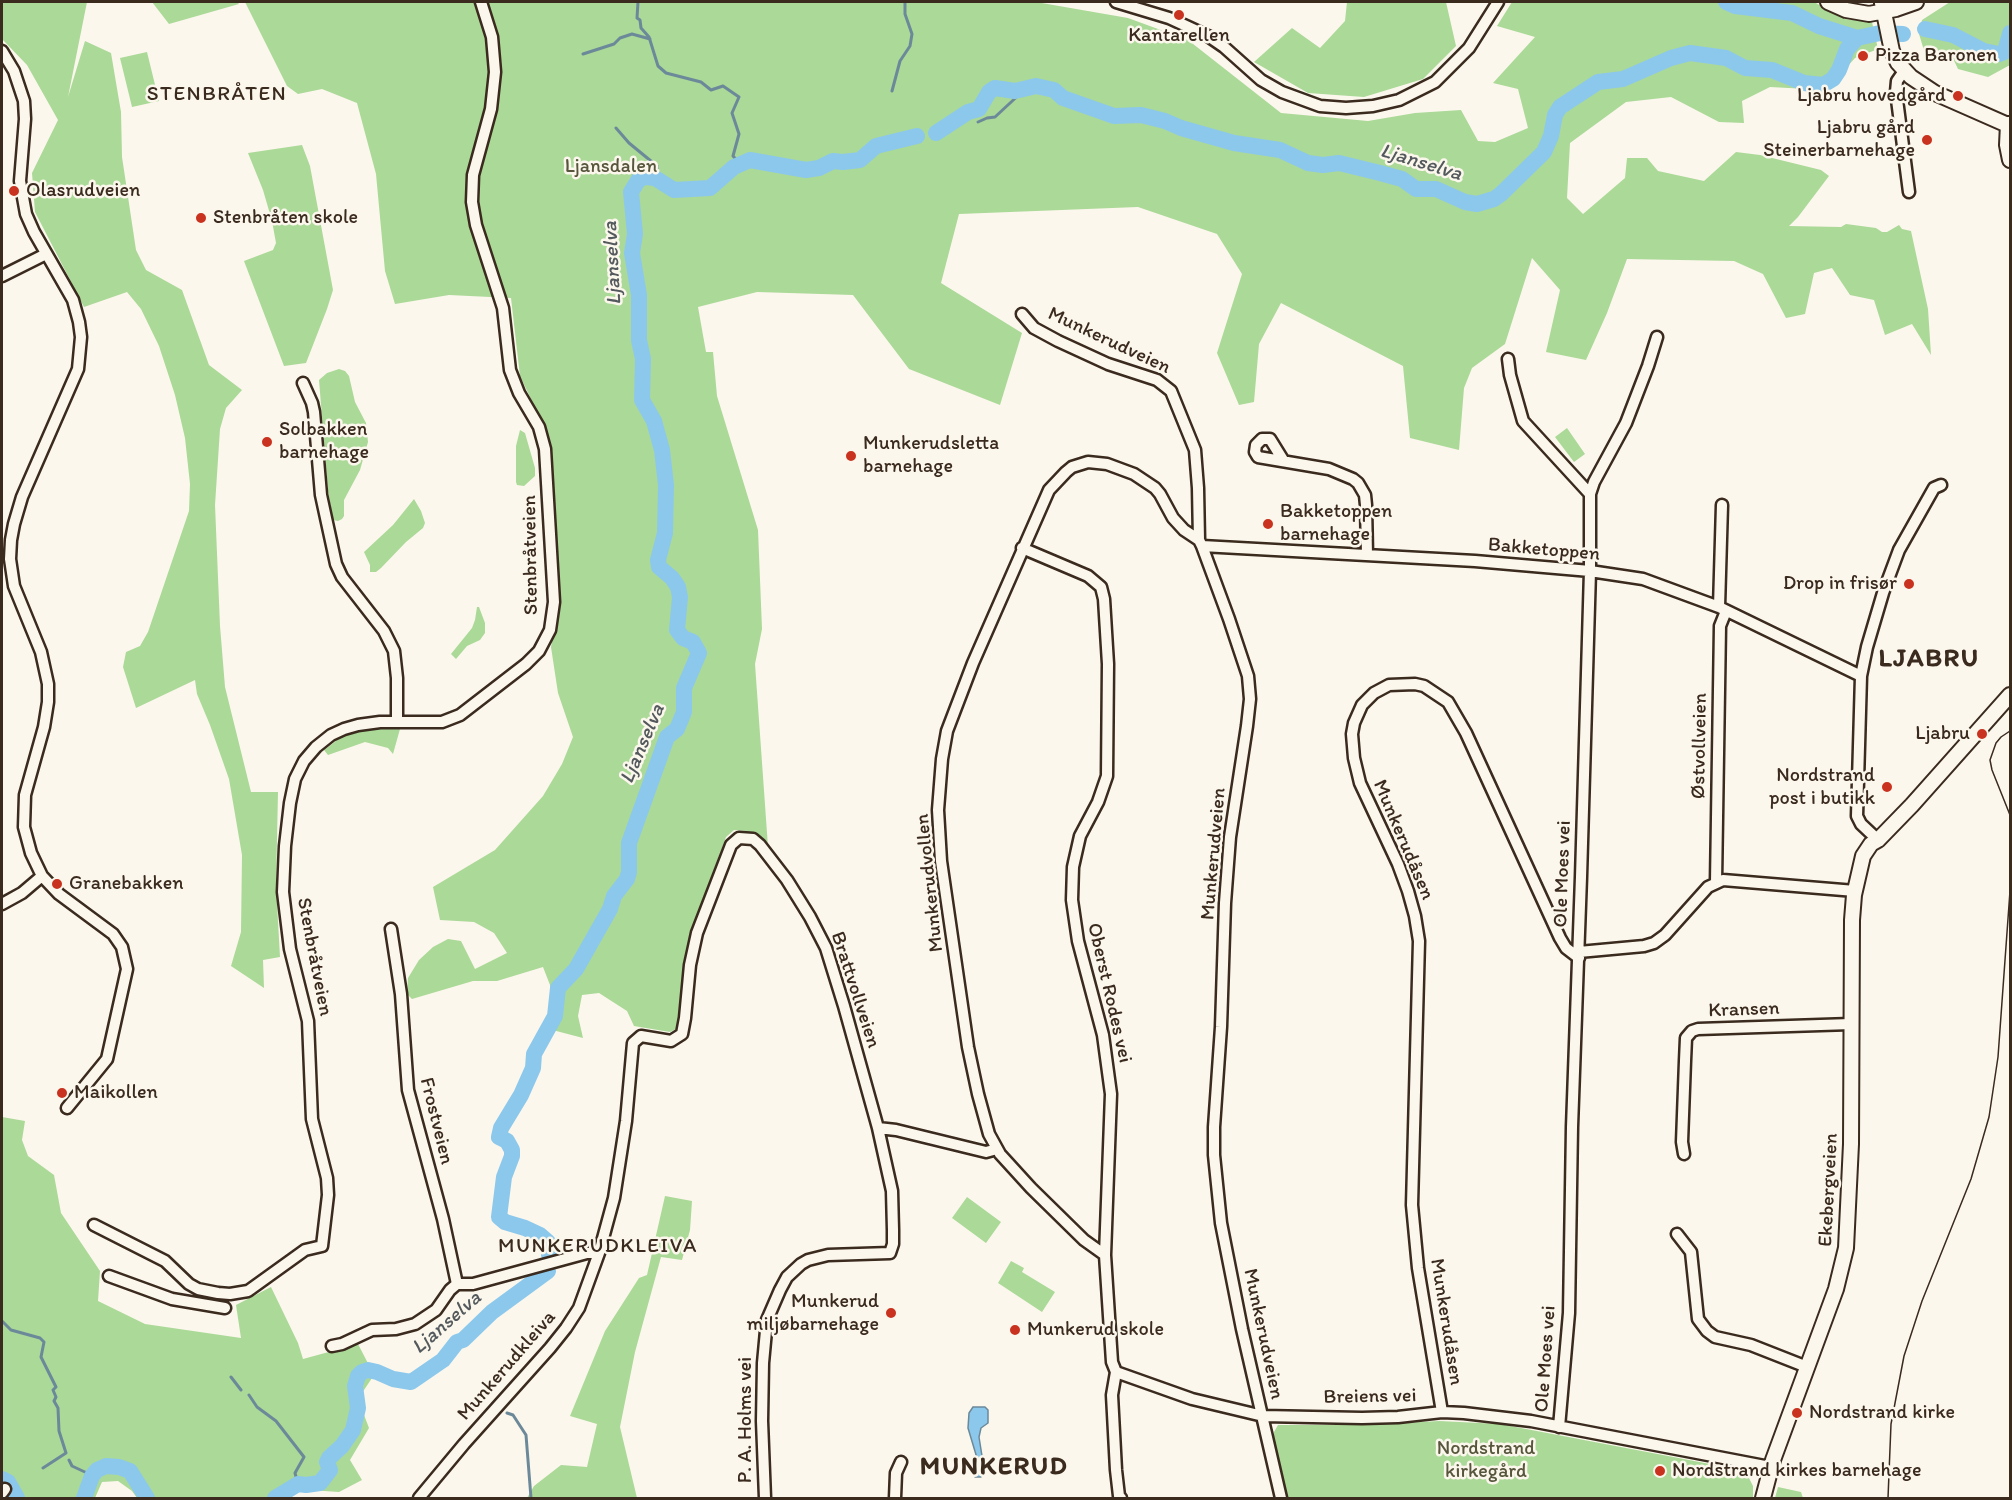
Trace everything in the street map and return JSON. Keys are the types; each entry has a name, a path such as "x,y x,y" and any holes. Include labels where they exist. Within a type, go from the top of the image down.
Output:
{"main road":[{"path":"1828,2 1840,8 1869,14 1916,2"},
{"path":"1848,2 1886,11"},
{"path":"1886,11 1894,55 1904,71 1929,90 2009,125 2007,146 2010,160"},
{"name":"Ekebergveien","path":"1763,1498 1770,1467 1839,1281 1848,1240 1854,891 1861,871 1873,854 1878,840 1912,806 2010,695"}],"street":[{"name":"Stenbråtveien","path":"94,1225 165,1261 178,1276 198,1289 230,1294 244,1292 305,1250 322,1246 328,1195 327,1178 312,1119 308,1021 290,949 284,900 284,859 290,803 298,770 311,752 344,729 358,725 397,722 442,722 460,715 475,706 519,670 539,651 550,630 554,609 545,448 539,427 519,393 510,370 503,308 476,225 472,202 474,167 491,109 495,72 492,37 481,2"},
{"path":"1116,2 1169,18 1202,33 1224,46 1261,80 1282,92 1320,106 1346,108 1372,106 1399,100 1435,81 1469,48 1498,2"},
{"path":"2,51 14,71 24,100 25,119 20,173 23,204 34,232 73,300 79,322 81,347 75,377 22,497 11,540 10,559 14,586 41,652 48,684 46,717 26,787 23,811 28,844 42,876 59,894 113,934 122,947 126,963 125,981 110,1053 105,1064 67,1108"},
{"path":"1904,71 1897,81 1896,92 1909,192"},
{"path":"2,276 46,254"},
{"name":"Munkerudveien","path":"1022,314 1034,328 1058,341 1108,364 1157,380 1169,389 1195,450 1201,543 1246,668 1250,688 1247,726 1230,837 1225,903 1214,1155 1221,1223 1281,1498"},
{"name":"Ole Moes vei","path":"1559,1427 1569,1313 1572,1127 1590,571 1590,494 1630,414 1657,336"},
{"path":"1508,359 1510,375 1523,421 1590,494"},
{"path":"303,383 312,404 321,495 336,564 342,577 384,630 394,651 397,664 397,722"},
{"path":"1283,460 1329,469 1359,483 1365,495 1367,555"},
{"name":"Munkerudvollen","path":"1105,1255 1084,1240 1031,1188 996,1149 989,1134 968,1047 941,861 938,810 942,759 947,731 973,663 1023,548 1054,483 1072,467 1088,462 1107,464 1121,468 1155,488 1173,519 1201,543"},
{"path":"1878,840 1861,824 1857,816 1861,676 1883,593 1899,550 1934,488 1941,485"},
{"name":"Østvollveien","path":"1716,882 1722,505"},
{"name":"Bakketoppen","path":"1201,543 1590,571 1643,579 1722,609 1861,676"},
{"name":"Oberst Rodes vei","path":"1023,548 1088,576 1101,587 1104,599 1108,664 1107,776 1098,802 1080,836 1073,867 1072,900 1078,941 1103,1035 1111,1094 1105,1255 1112,1362 1116,1372 1113,1390 1113,1423 1116,1470 1121,1498"},
{"name":"Munkerudåsen","path":"1442,1412 1418,1268 1412,1205 1419,941 1408,891 1355,769 1353,723 1367,699 1389,685 1415,684 1424,686 1448,702 1466,733 1560,938 1566,948 1579,955"},
{"name":"Brattvollveien","path":"640,1036 671,1041 681,1034 685,1025 690,965 697,933 731,845 739,838 749,838 757,842 787,880 826,948 878,1128 892,1191 893,1244 890,1253"},
{"path":"2,904 22,893 42,876"},
{"path":"1579,955 1654,943 1665,935 1708,887 1723,880 1854,891"},
{"name":"Frostveien","path":"391,928 400,986 408,1090 443,1219 457,1284"},
{"name":"Kransen","path":"1684,1154 1682,1142 1684,1061 1686,1038 1692,1031 1851,1024"},
{"name":"Munkerudkleiva","path":"419,1498 566,1328 579,1308 599,1253 614,1198 619,1171 631,1047 636,1038 640,1036"},
{"path":"878,1128 896,1130 986,1152 996,1149"},
{"path":"1677,1234 1691,1252 1698,1319 1707,1331 1715,1337 1751,1345 1808,1367"},
{"path":"332,1346 342,1344 372,1330 396,1329 415,1324 432,1314 457,1284 473,1284 587,1253 599,1253"},
{"name":"P. A. Holms vei","path":"765,1498 762,1421 763,1363 767,1320 780,1290 787,1277 808,1260 828,1255 890,1253"},
{"path":"110,1276 172,1299 225,1308"},
{"path":"194,1303 198,1289"},
{"name":"Breiens vei","path":"1116,1372 1192,1400 1263,1416 1362,1418 1442,1412 1531,1421 1770,1467"},
{"path":"895,1498 896,1473 902,1462"}],"green space":[{"path":"2,2 87,2 68,97 85,41 111,53 121,112 122,157 136,250 146,270 182,290 209,365 242,390 226,408 220,429 215,505 225,687 251,792 278,792 276,886 280,957 263,960 264,988 231,966 241,932 242,855 229,779 197,694 195,680 136,708 123,667 126,652 140,646 148,632 189,511 190,484 185,438 175,395 159,346 141,309 127,292 84,307 35,212 32,173 58,120 27,65 2,39"},
{"path":"152,2 237,2 239,4 169,24"},
{"name":"Ljansdalen","path":"245,2 1036,2 1128,18 1188,40 1281,113 1368,121 1415,113 1461,110 1478,141 1495,142 1528,128 1518,89 1493,83 1535,37 1497,26 1512,2 1814,2 1845,19 1872,22 1878,49 1855,58 1826,90 1770,87 1742,101 1744,123 1719,122 1671,97 1626,102 1570,143 1567,198 1583,214 1625,178 1627,158 1647,158 1658,171 1704,181 1736,152 1760,155 1821,170 1829,176 1789,226 1841,227 1846,224 1876,228 1887,232 1899,225 1902,229 1911,231 1928,309 1931,355 1912,324 1885,335 1874,300 1850,295 1832,268 1814,273 1805,314 1786,318 1763,274 1734,261 1627,259 1586,360 1546,352 1560,290 1532,258 1505,344 1472,368 1464,388 1459,450 1410,438 1403,366 1281,303 1259,344 1254,402 1239,405 1217,353 1242,274 1217,234 1138,207 959,214 941,283 1022,333 1000,405 909,369 853,295 757,292 698,307 706,352 713,352 717,396 758,530 762,629 755,664 768,847 747,831 734,830 726,837 696,918 684,966 678,1028 670,1032 634,1026 627,1011 599,993 582,995 578,1016 583,1038 541,1027 548,1015 550,1002 550,985 543,967 497,981 473,981 412,999 407,994 408,978 419,960 433,947 448,939 461,941 475,969 507,953 494,933 474,922 440,920 433,887 495,850 543,796 562,764 573,737 558,693 551,647 558,605 554,491 549,437 520,376 511,298 449,295 395,304 385,271 376,174 357,103 322,89 298,94 287,86"},
{"path":"1347,2 1446,2 1456,46 1423,79 1364,97 1308,93 1254,62 1292,28 1320,48 1345,21"},
{"path":"1950,2 2010,2 2010,65 1988,77 1958,69 1949,50 1926,57 1919,34 1922,20"},
{"path":"147,52 159,101 132,107 120,58"},
{"path":"302,145 310,166 333,290 306,363 284,366 244,261 273,250 276,243 263,190 248,153"},
{"path":"339,369 345,371 349,376 355,402 366,423 368,442 360,470 344,500 344,516 338,521 333,520 328,491 319,380 327,373"},
{"path":"1567,428 1585,454 1574,462 1555,437"},
{"path":"520,430 525,433 535,468 535,476 524,486 517,485 516,482 516,446"},
{"path":"414,499 425,523 423,528 381,568 376,572 370,572 370,565 364,552 393,525"},
{"path":"477,607 485,623 485,633 480,640 467,646 456,659 451,654 472,628"},
{"path":"400,729 393,754 388,748 365,742 328,755 324,750 340,738 355,732"},
{"path":"2,1117 25,1121 22,1140 28,1156 54,1175 61,1213 100,1271 98,1301 145,1324 241,1338 236,1305 271,1287 298,1343 303,1359 358,1344 374,1375 362,1393 361,1407 369,1428 350,1460 362,1480 339,1492 295,1489 281,1498 137,1498 132,1491 118,1481 102,1482 95,1498 21,1498 2,1486"},
{"path":"665,1196 692,1201 690,1230 682,1260 661,1257 635,1352 620,1427 637,1498 527,1498 534,1486 561,1465 587,1467 597,1424 570,1416 605,1331 639,1278 647,1275"},
{"path":"967,1197 1001,1222 986,1243 952,1218"},
{"path":"1011,1261 1024,1268 1022,1272 1055,1292 1042,1312 998,1283"},
{"name":"Nordstrand kirkegård","path":"1439,1421 1500,1424 1731,1468 1748,1476 1753,1486 1753,1498 1286,1498 1273,1438 1278,1425 1369,1425"},
{"path":"1778,1487 1801,1492 1803,1498 1775,1498"}],"water":[{"path":"973,1407 985,1407 988,1410 988,1423 981,1428 979,1437 982,1456 981,1477 975,1477 973,1472 977,1458 968,1428 969,1413"}],"waterway":[{"path":"638,2 637,18 640,20 641,28 649,37 658,66 666,73 701,82 711,90 723,86 739,97 732,113 739,134 733,156 740,164"},
{"path":"892,91 900,61 910,46 912,34 905,14 905,2"},
{"path":"1726,2 1735,6 1792,13 1819,26 1857,38"},
{"name":"Ljanselva","path":"1925,29 1953,35 1984,51 1999,54 2004,52 2010,33"},
{"name":"Ljanselva","path":"936,133 968,112 979,109 989,92 995,88 1015,91 1036,86 1054,90 1063,98 1114,116 1141,115 1234,143 1280,150 1308,163 1323,165 1339,163 1402,179 1416,189 1436,189 1465,202 1477,204 1494,199 1501,194 1544,152 1551,136 1555,115 1560,107 1598,82 1623,79 1671,58 1690,53 1726,58 1745,68 1772,70 1804,83 1823,85 1833,79 1847,49 1857,38 1880,33 1903,34"},
{"path":"583,54 614,44 620,38 632,34 650,39"},
{"path":"978,122 995,117 1023,91"},
{"path":"616,128 629,143 657,166 658,180"},
{"name":"Ljanselva","path":"549,1255 548,1242 540,1235 505,1222 499,1217 504,1177 512,1156 512,1150 507,1141 499,1137 501,1128 521,1095 533,1068 534,1054 555,1016 558,988 576,969 610,909 614,896 627,879 629,843 667,737 677,729 684,712 684,688 699,653 693,642 683,638 677,630 680,597 678,587 672,578 659,567 658,560 665,533 666,485 662,450 654,421 642,400 643,359 639,340 639,295 632,253 635,234 631,192 639,179 646,177 655,178 674,190 710,188 734,167 750,160 806,170 819,168 833,161 860,160 876,146 917,136"},
{"name":"Ljanselva","path":"275,1498 298,1484 320,1483 330,1470 327,1462 329,1458 342,1446 353,1430 358,1408 355,1386 362,1372 368,1370 393,1379 411,1382 443,1360 457,1342 463,1340 492,1312 548,1271"},
{"path":"2,1321 11,1330 40,1338 44,1342 41,1357 56,1387 53,1390 56,1397 54,1401 58,1408 59,1431 66,1453 43,1468"},
{"path":"231,1377 241,1390"},
{"path":"249,1395 257,1407 276,1421 304,1457 295,1473 298,1484"},
{"path":"507,1413 513,1415 526,1435 531,1498"},
{"path":"69,1460 72,1466 87,1473 91,1478"},
{"name":"Ljanselva","path":"84,1498 92,1476 97,1470 106,1466 130,1471 147,1498"},
{"name":"Ljanselva","path":"2,1479 8,1482 17,1498"}],"tram line":[{"path":"2010,731 1996,743 1990,760 2010,815"},
{"path":"1888,1498 1891,1424 1904,1356 1922,1301 1971,1179 1989,1117 1998,1057 2010,891"}],"place":[{"name":"Kantarellen","path":"1179,15"},
{"name":"Pizza Baronen","path":"1863,56"},
{"name":"Ljabru hovedgård","path":"1958,96"},
{"name":"Ljabru gård Steinerbarnehage","path":"1927,140"},
{"name":"Olasrudveien","path":"14,191"},
{"name":"Stenbråten skole","path":"201,218"},
{"name":"Solbakken barnehage","path":"267,442"},
{"name":"Munkerudsletta barnehage","path":"851,456"},
{"name":"Bakketoppen barnehage","path":"1268,524"},
{"name":"Drop in frisør","path":"1909,584"},
{"name":"Ljabru","path":"1982,734"},
{"name":"Nordstrand post i butikk","path":"1887,787"},
{"name":"Granebakken","path":"57,884"},
{"name":"Maikollen","path":"62,1093"},
{"name":"Munkerud miljøbarnehage","path":"891,1313"},
{"name":"Munkerud skole","path":"1015,1330"},
{"name":"Nordstrand kirke","path":"1797,1413"},
{"name":"Nordstrand kirkes barnehage","path":"1660,1471"}],"district":[{"name":"STENBRÅTEN","path":"217,95"},
{"name":"LJABRU","path":"1929,659"},
{"name":"MUNKERUDKLEIVA","path":"598,1247"},
{"name":"MUNKERUD","path":"994,1467"}]}
